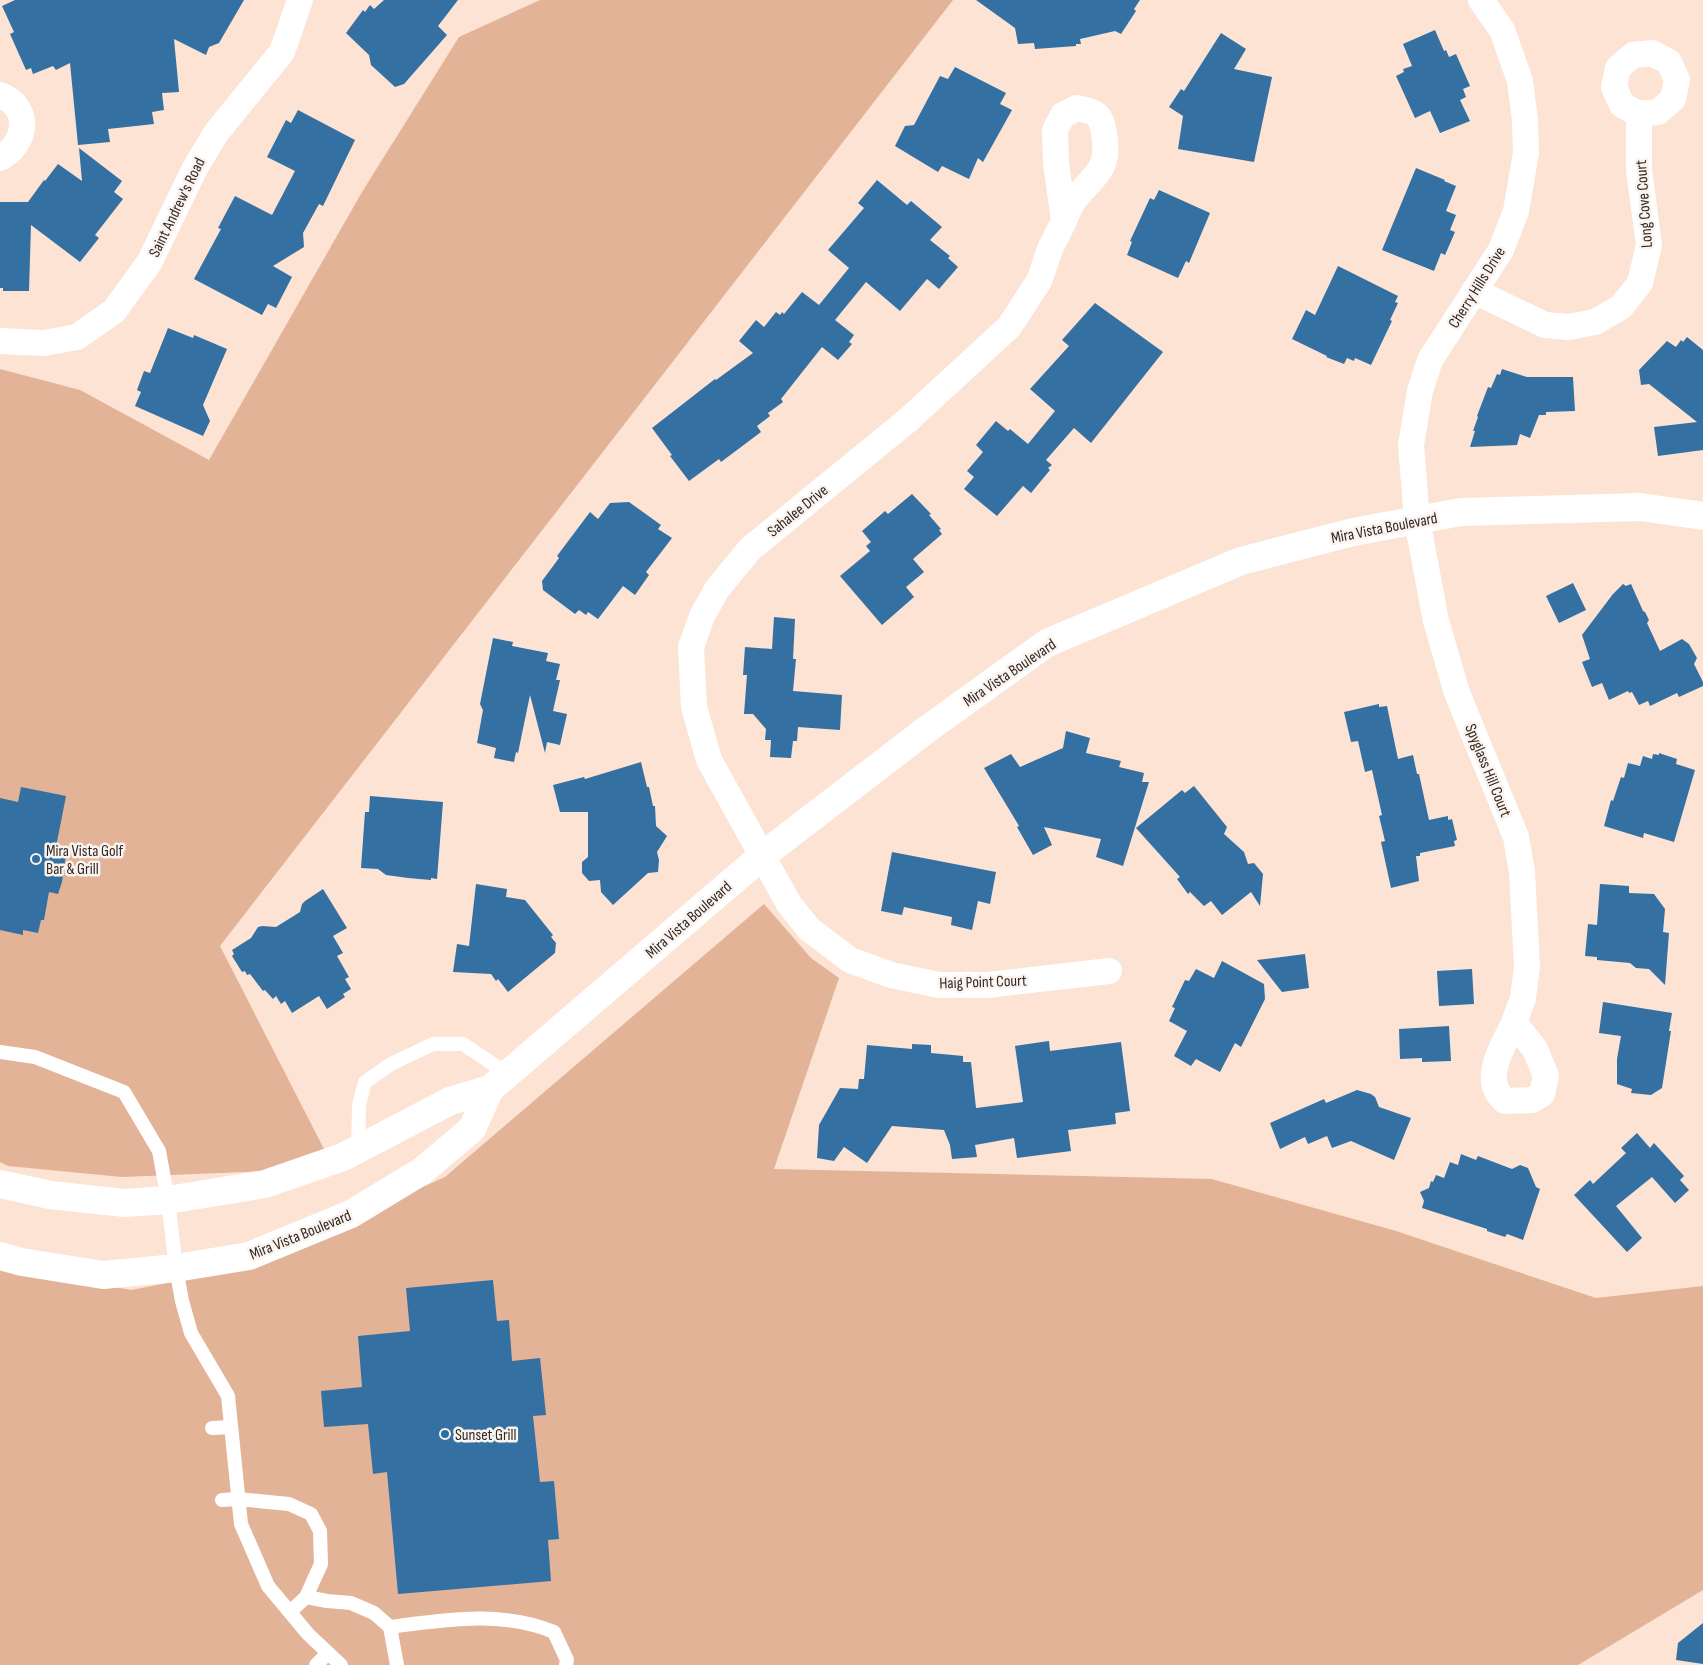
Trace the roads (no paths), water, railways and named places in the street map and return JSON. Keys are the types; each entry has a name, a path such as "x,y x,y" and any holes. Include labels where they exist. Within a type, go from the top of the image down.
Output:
{"street":[{"name":"Saint Andrew's Road","path":"0,341 44,343 77,337 114,311 149,263 194,168 216,132 282,52 300,0"},
{"name":"Cherry Hills Drive","path":"1417,520 1411,445 1420,390 1430,360 1500,250 1516,211 1526,153 1525,120 1520,81 1502,30 1481,0"},
{"path":"0,96 6,98 15,106 21,117 22,129 19,142 11,152 0,158"},
{"name":"Long Cove Court","path":"1474,291 1546,325 1569,327 1595,322 1621,307 1640,283 1649,245 1639,170 1639,114"},
{"name":"Sahalee Drive","path":"762,856 709,760 694,707 691,647 702,616 717,589 750,549 908,420 1010,327 1039,282 1050,249 1064,221"},
{"name":"Mira Vista Boulevard","path":"0,1184 50,1195 125,1203 168,1200 265,1184 343,1157 450,1101 499,1081 762,856 926,730 1047,644 1241,561 1353,532 1461,512 1640,507 1703,516"},
{"name":"Spyglass Hill Court","path":"1417,520 1436,621 1457,693 1516,837 1522,872 1527,967 1523,998 1514,1023"},
{"name":"Haig Point Court","path":"762,856 789,904 809,930 850,960 891,975 940,985 988,984 1109,971"},
{"name":"Mira Vista Boulevard","path":"0,1256 22,1262 103,1275 176,1268 248,1256 351,1214 422,1171 472,1128 499,1081"}],"lane":[{"path":"358,1149 359,1104 365,1082 391,1064 433,1044 463,1044 499,1081"},
{"path":"0,1052 35,1057 124,1092 159,1151 168,1200 182,1302 191,1333 228,1396 241,1524 268,1586 308,1634 341,1665"},
{"path":"212,1428 231,1427"},
{"path":"222,1500 237,1498 289,1504 310,1514 320,1531 322,1564 306,1597 290,1612"},
{"path":"306,1597 351,1603 374,1613 390,1627 397,1665"},
{"path":"390,1627 455,1618 508,1620 538,1625 554,1632 568,1660 566,1665"},
{"path":"316,1665 328,1653"}],"place":[{"name":"Mira Vista Golf Bar & Grill","path":"36,859"},
{"name":"Sunset Grill","path":"445,1434"}]}
